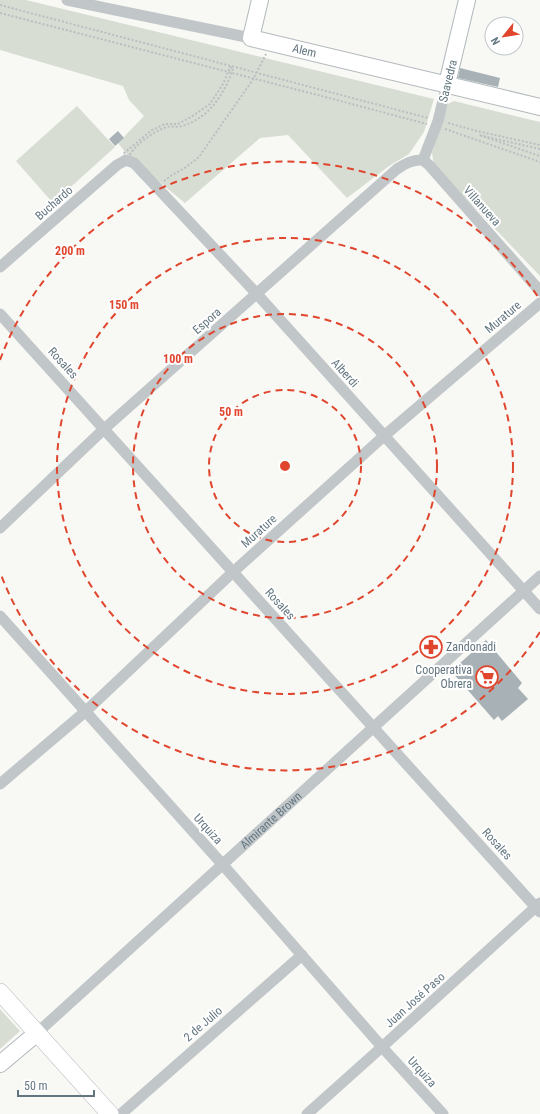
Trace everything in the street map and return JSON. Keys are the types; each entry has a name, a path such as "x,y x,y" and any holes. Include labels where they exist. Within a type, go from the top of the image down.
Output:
{"main road":[{"path":"251,38 260,0"},
{"name":"Saavedra","path":"447,84 467,0"},
{"name":"Alem","path":"251,38 540,107"},
{"path":"0,992 110,1114"},
{"name":"Almirante Brown","path":"0,1064 37,1032"}],"street":[{"name":"Alem","path":"67,0 251,38"},
{"name":"Saavedra","path":"423,160 436,124 447,84"},
{"name":"Alberdi","path":"126,160 131,161 138,167 257,294 540,609"},
{"name":"Buchardo","path":"0,267 115,167 126,160"},
{"name":"Espora","path":"0,528 104,429 397,169 415,160 423,160"},
{"name":"Villanueva","path":"423,160 540,291"},
{"name":"Murature","path":"0,784 86,711 233,572 384,436 540,302"},
{"name":"Rosales","path":"0,314 374,728 539,907"},
{"name":"Almirante Brown","path":"37,1032 223,865 540,576"},
{"name":"Urquiza","path":"0,616 443,1114"},
{"name":"Juan José Paso","path":"306,1114 539,907"},
{"name":"2 de Julio","path":"121,1114 302,954"}],"path":[{"path":"0,5 436,124 540,162"},
{"path":"0,13 436,124 477,131 540,145"},
{"path":"158,188 172,175 200,157 257,74 271,42"},
{"path":"230,67 233,68 232,73 228,85 213,107 195,121 180,127 165,127 155,133 138,145 126,160 123,154 152,130 165,124 178,124 210,104 223,84 230,67"},
{"path":"540,149 479,135 540,156"}],"shaded area":[{"path":"0,0 26,0 434,99 424,132 409,154 389,166 347,198 288,135 260,138 185,203 129,157 118,143 144,116 129,100 123,86 0,50"},
{"path":"454,101 540,122 540,276 434,165 432,153 448,104"},
{"path":"77,106 115,147 53,203 16,161"},
{"path":"0,1009 20,1031 0,1049"}],"building":[{"path":"460,68 500,78 498,87 458,78"},
{"path":"118,131 124,138 115,146 109,139"},
{"name":"Cooperativa Obrera","path":"486,640 522,683 518,688 528,699 502,721 498,716 494,720 451,671"}],"place":[{"name":"Zandonadi","path":"431,647"},
{"name":"Cooperativa Obrera","path":"487,677"}]}
